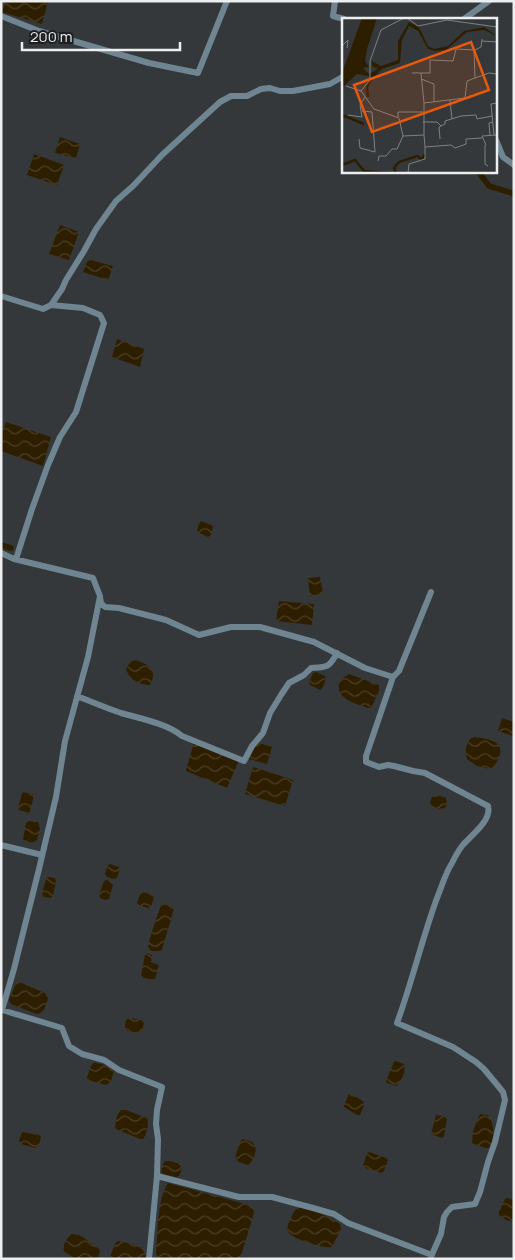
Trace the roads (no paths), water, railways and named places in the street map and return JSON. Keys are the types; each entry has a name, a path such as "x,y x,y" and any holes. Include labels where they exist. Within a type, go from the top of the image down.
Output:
{"street":[{"path":"1,16 39,31 149,63 198,73 227,1"},
{"path":"335,1 334,16 342,18"},
{"path":"465,18 489,1"},
{"path":"52,305 96,229 116,201 162,155 220,102 231,96 247,96 261,88 293,91 330,84 342,77"},
{"path":"498,145 503,157 514,165"},
{"path":"1,296 43,309 52,305 83,308 100,315 104,323 76,412 60,437 48,465 16,560"},
{"path":"1,553 16,560 93,578 101,603 105,607 119,608 166,620 199,635 231,627 260,627 314,642 365,668 393,678"},
{"path":"157,1176 239,1197 272,1197 334,1214 348,1223 431,1257 447,1212 452,1207 475,1204 495,1142 505,1100 503,1092 476,1062 453,1047 397,1023 408,994 431,914 448,868 461,846 484,822 489,810 488,806 425,773 388,765 380,767 366,762 366,756 393,678 399,671 431,592"},
{"path":"100,596 88,657 65,741 56,797 14,969 2,1010 62,1028 69,1046 82,1054 104,1060 119,1070 162,1087 157,1110 157,1176 149,1259"},
{"path":"77,696 161,725 182,736 244,760 252,746 264,733 274,705 289,684 312,668 327,667 332,663 337,653"},
{"path":"1,845 42,855"}],"water":[{"path":"6,1 48,1 42,24 2,12"},
{"path":"60,137 80,144 76,158 55,153"},
{"path":"34,154 64,165 57,185 27,175"},
{"path":"60,225 79,232 69,260 49,254"},
{"path":"90,260 113,266 108,280 83,272 87,262"},
{"path":"117,339 144,349 140,367 112,357"},
{"path":"6,422 51,437 43,466 1,451 1,436"},
{"path":"201,521 213,526 211,535 208,537 197,532"},
{"path":"320,577 323,593 310,596 308,578"},
{"path":"279,601 314,604 312,625 276,621"},
{"path":"136,660 148,666 153,672 150,685 142,684 129,675 126,667"},
{"path":"316,672 325,676 326,679 320,690 309,683 313,673"},
{"path":"349,674 379,685 379,691 371,708 354,703 341,694 339,685 342,678"},
{"path":"502,718 514,722 513,736 498,731"},
{"path":"475,737 495,742 500,748 500,756 496,764 490,769 477,766 467,759 467,745 471,738"},
{"path":"194,742 239,760 227,788 186,771"},
{"path":"259,743 272,747 267,764 249,759"},
{"path":"253,767 293,780 285,806 245,794"},
{"path":"23,792 34,795 29,813 18,808"},
{"path":"437,795 446,798 447,805 445,808 438,809 431,805 432,797"},
{"path":"29,821 38,822 40,829 37,840 27,842 23,839 26,823"},
{"path":"110,864 120,869 117,878 107,877 105,874"},
{"path":"48,877 55,878 56,881 53,896 50,898 44,897 42,894"},
{"path":"104,881 112,882 113,885 109,899 105,900 100,898 99,895"},
{"path":"144,892 154,897 151,907 148,908 137,903 140,894"},
{"path":"163,903 174,909 162,950 151,951 148,947 151,934"},
{"path":"147,953 152,955 151,962 159,965 155,979 145,979 141,975"},
{"path":"19,982 45,993 48,998 42,1012 37,1014 11,1004 9,1000 16,984"},
{"path":"129,1018 141,1020 144,1023 142,1031 139,1033 127,1031 125,1027 126,1020"},
{"path":"396,1061 404,1064 403,1075 397,1086 386,1081"},
{"path":"93,1063 104,1065 114,1070 111,1082 106,1085 88,1080 87,1078"},
{"path":"349,1094 364,1102 360,1115 344,1107"},
{"path":"121,1110 147,1118 147,1129 143,1139 116,1129 116,1119"},
{"path":"480,1114 488,1115 492,1123 493,1136 489,1148 472,1143 473,1131"},
{"path":"436,1115 444,1116 447,1119 442,1138 431,1134"},
{"path":"23,1132 39,1135 41,1137 39,1146 35,1148 21,1144 19,1141"},
{"path":"242,1139 248,1140 256,1148 254,1157 248,1165 239,1162 235,1158"},
{"path":"369,1152 388,1160 384,1171 381,1173 363,1166"},
{"path":"166,1161 175,1162 181,1166 179,1176 163,1174 161,1171"},
{"path":"168,1183 245,1204 253,1208 254,1213 240,1259 160,1259 156,1254 159,1217 164,1190"},
{"path":"507,1198 514,1200 514,1222 506,1220 499,1215"},
{"path":"301,1207 326,1216 340,1224 341,1229 332,1247 308,1243 290,1234 287,1229 288,1225 294,1212"},
{"path":"73,1233 83,1237 99,1249 98,1259 73,1259 64,1251 66,1241"},
{"path":"119,1241 141,1248 146,1255 146,1259 109,1259 116,1242"}],"waterway":[{"path":"479,172 489,186 514,195"},
{"path":"1,545 11,548"}]}
